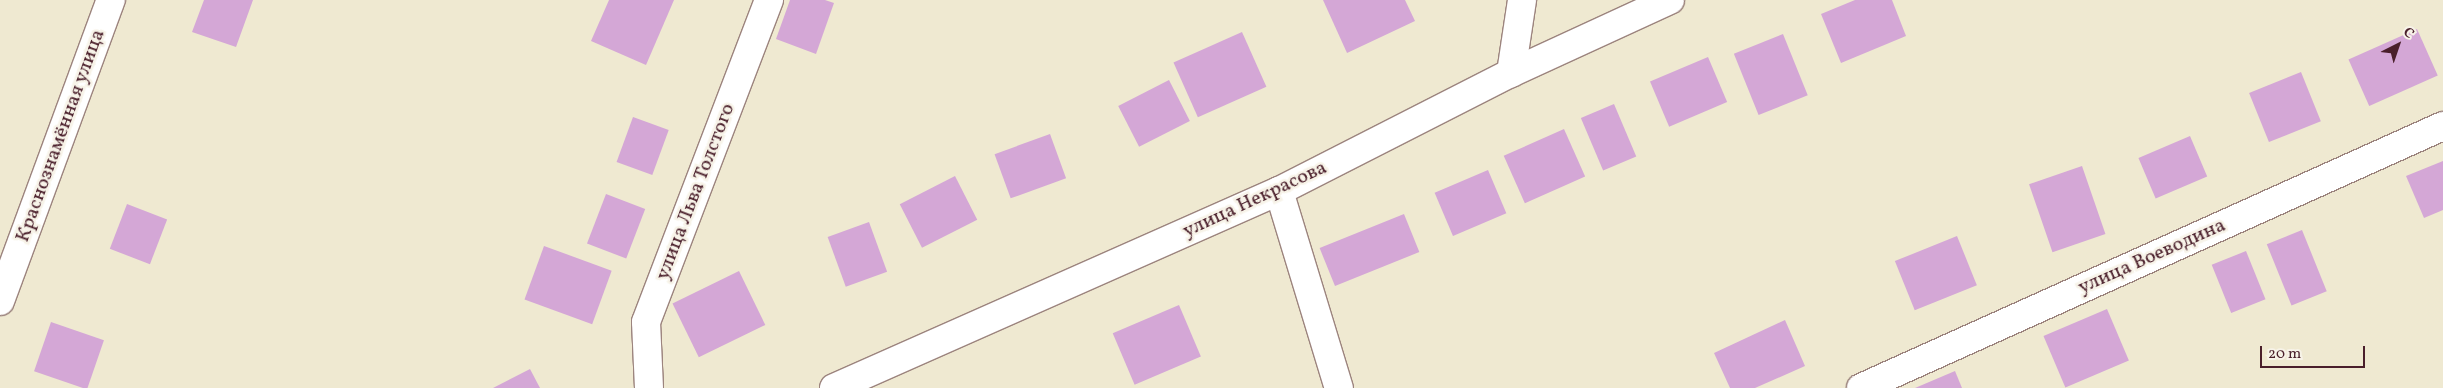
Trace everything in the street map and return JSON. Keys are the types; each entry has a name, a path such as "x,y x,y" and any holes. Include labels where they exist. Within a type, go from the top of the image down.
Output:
{"street":[{"name":"Краснознамённая улица","path":"0,301 111,0"},
{"name":"улица Льва Толстого","path":"650,388 646,322 769,0"},
{"path":"1511,73 1522,0"},
{"name":"улица Некрасова","path":"834,388 1279,191 1511,73 1670,0"},
{"name":"улица Воеводина","path":"1861,388 2443,126"},
{"path":"1279,191 1339,388"}],"building":[{"path":"204,0 253,0 236,47 192,32"},
{"path":"609,0 674,0 646,65 591,41"},
{"path":"790,0 825,0 834,3 816,54 776,39"},
{"path":"1323,0 1405,0 1415,21 1347,53"},
{"path":"1855,0 1892,0 1906,36 1841,63 1821,14"},
{"path":"2417,29 2438,76 2369,106 2348,60"},
{"path":"1242,32 1266,87 1198,117 1173,63"},
{"path":"1783,34 1808,95 1759,115 1734,54"},
{"path":"1708,57 1727,102 1669,127 1650,82"},
{"path":"2301,72 2321,121 2269,142 2249,93"},
{"path":"1169,80 1190,121 1139,147 1118,106"},
{"path":"1614,104 1636,156 1603,171 1581,118"},
{"path":"633,117 669,130 652,175 617,162"},
{"path":"1564,129 1585,177 1525,203 1504,156"},
{"path":"1050,134 1066,178 1011,198 995,154"},
{"path":"2190,136 2207,177 2156,198 2138,158"},
{"path":"2443,161 2443,210 2424,218 2406,176"},
{"path":"2082,166 2105,234 2052,252 2029,184"},
{"path":"1488,170 1506,213 1453,236 1435,193"},
{"path":"955,176 977,220 922,248 900,204"},
{"path":"606,194 645,209 626,259 587,243"},
{"path":"127,204 167,219 150,264 110,249"},
{"path":"1404,214 1419,252 1335,286 1320,248"},
{"path":"869,222 887,272 846,287 828,237"},
{"path":"2302,230 2327,291 2291,305 2267,244"},
{"path":"1957,236 1977,285 1915,310 1895,261"},
{"path":"544,246 612,271 592,324 525,300"},
{"path":"2246,251 2265,299 2231,313 2212,265"},
{"path":"739,271 765,325 699,357 672,303"},
{"path":"1179,305 1201,357 1135,385 1113,333"},
{"path":"2107,309 2129,361 2065,388 2043,336"},
{"path":"1785,320 1805,366 1755,388 1730,388 1714,353"},
{"path":"51,322 104,340 88,388 34,371"},
{"path":"530,369 540,388 493,388"},
{"path":"1955,371 1962,388 1915,388"}]}
